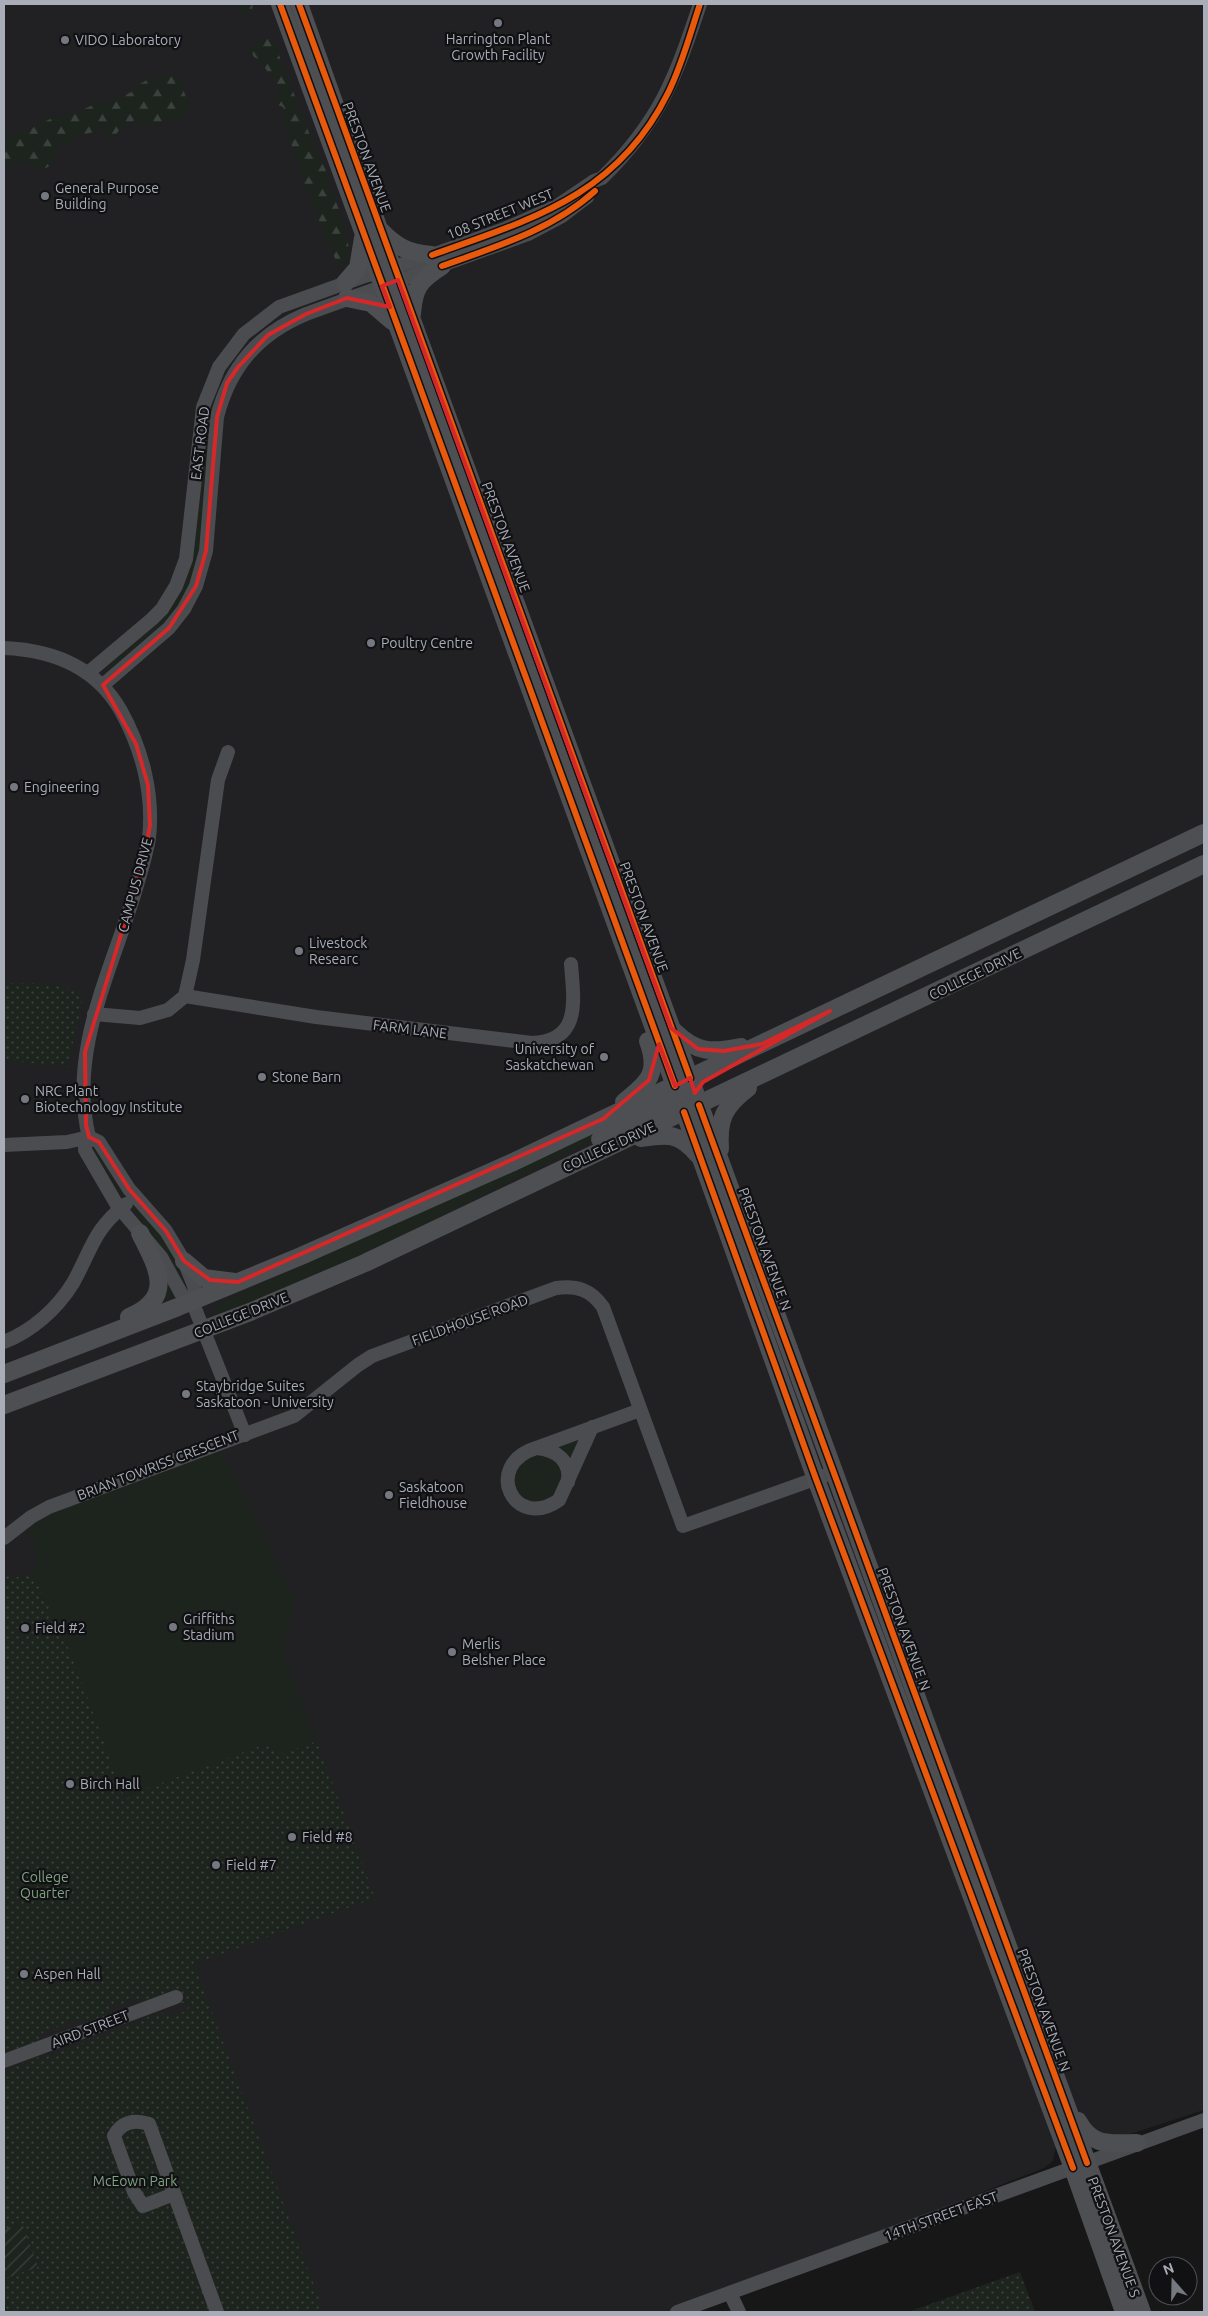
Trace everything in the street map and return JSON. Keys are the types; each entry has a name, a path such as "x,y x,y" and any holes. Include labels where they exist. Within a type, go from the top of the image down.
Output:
{"main road":[{"name":"PRESTON AVENUE","path":"280,4 362,232 388,276"},
{"name":"PRESTON AVENUE","path":"299,4 381,231 388,276 608,906 687,1094"},
{"path":"362,232 360,261 346,290 404,321 420,281 437,261 403,250 391,242 381,231"},
{"name":"PRESTON AVENUE","path":"404,321 671,1028 687,1094"},
{"name":"COLLEGE DRIVE","path":"4,1405 204,1330 365,1263 625,1140 687,1094 762,1044 1204,833"},
{"name":"COLLEGE DRIVE","path":"4,1374 238,1282 486,1174 603,1119 770,1072 1204,864"},
{"path":"603,1119 645,1085 653,1069 650,1046 627,981 608,906"},
{"path":"365,1263 388,1248 687,1094 703,1082 765,1050 830,1011"},
{"path":"671,1028 687,1044 698,1049 724,1051 762,1044"},
{"path":"721,1164 719,1132 721,1120 726,1109 738,1095 770,1072"},
{"name":"PRESTON AVENUE N","path":"687,1094 701,1159 816,1479 1080,2165"},
{"name":"PRESTON AVENUE N","path":"687,1094 721,1164 1055,2075 1080,2165"},
{"path":"625,1140 664,1135 676,1136 691,1146 701,1159"},
{"path":"83,1343 108,1325 139,1313 152,1300 160,1278 140,1233"},
{"path":"184,1261 198,1274 210,1280 238,1282"},
{"path":"1055,2075 1084,2132 1092,2139 1104,2143 1137,2143"},
{"name":"PRESTON AVENUE S","path":"1080,2165 1124,2312"},
{"name":"PRESTON AVENUE S","path":"1080,2165 1142,2312"}],"street":[{"name":"108 STREET WEST","path":"388,276 513,240 562,216 592,194 601,186 602,178 639,139 659,109 675,77 700,4"},
{"name":"EAST ROAD","path":"89,672 152,619 162,609 176,586 186,559 203,407 223,358 248,330 279,307 346,290 388,276"},
{"name":"EAST ROAD","path":"103,685 169,628 184,609 196,586 206,551 217,417 227,383 260,343 278,328 346,290"},
{"name":"CAMPUS DRIVE","path":"4,648 44,654 89,672 103,685 119,708 132,733 148,784 150,810 144,860 118,948 94,1014 83,1068 85,1116 89,1137 85,1143 85,1150 119,1209 161,1257 182,1295 192,1301 204,1330"},
{"path":"94,1014 140,1018 168,1010 185,996 193,960 218,780 228,752"},
{"name":"FARM LANE","path":"185,996 316,1017 532,1044 553,1040 567,1028 573,1010 571,964"},
{"name":"CAMPUS DRIVE","path":"89,1137 95,1138 99,1142 135,1196 160,1223 184,1261 195,1290 192,1301"},
{"path":"4,1145 67,1142 89,1137"},
{"path":"4,1342 34,1325 63,1297 77,1274 98,1231 119,1209 135,1196"},
{"name":"FIELDHOUSE ROAD","path":"245,1435 287,1420 302,1412 358,1365 372,1356 556,1288 573,1286 588,1292 603,1306 683,1526 833,1472"},
{"name":"BRIAN TOWRISS CRESCENT","path":"4,1538 30,1517 49,1507 245,1435 204,1330"},
{"path":"592,1427 559,1500 542,1509 527,1508 516,1500 508,1486 508,1471 518,1456 536,1448 592,1427 640,1410"},
{"path":"536,1448 553,1451 564,1459 568,1470 568,1483"},
{"name":"AIRD STREET","path":"4,2061 176,1998"},
{"name":"14TH STREET EAST","path":"677,2312 1204,2120"},
{"path":"174,2194 143,2206 134,2192 114,2136 120,2127 135,2121 149,2124 217,2312"},
{"path":"730,2293 739,2312"}],"highlighted area":[{"path":"398,280 671,1028 698,1049 724,1051 762,1044 830,1011 703,1082 695,1093 690,1078 675,1086 659,1044 649,1080 603,1119 238,1282 210,1280 184,1261 166,1231 129,1189 99,1142 89,1137 86,1125 85,1052 144,860 150,825 148,785 136,744 103,685 169,628 196,586 206,551 217,417 227,383 238,367 268,335 306,314 347,298 390,307 382,286"}],"shaded area":[{"name":"University of Saskatchewan","path":"4,4 1204,4 1204,2110 1118,2138 1089,2132 1055,2149 1053,2161 1044,2168 677,2312 4,2312"}],"green space":[{"path":"237,4 253,4 252,11 244,14 238,10"},
{"path":"266,38 274,42 316,151 325,168 349,246 349,256 346,263 337,263 306,189 285,125 283,107 278,105 275,99 281,98 278,87 260,60 254,57 249,47 255,48 255,43"},
{"path":"168,74 179,78 191,111 186,114 153,126 140,126 136,120 124,124 113,138 108,137 105,129 78,136 68,143 60,145 55,152 53,164 46,168 36,169 30,161 4,166 4,136 28,130 54,117 71,115 95,104 120,98 135,90 138,85 147,80"},
{"path":"205,433 207,433 208,446 200,553 193,579 179,606 170,618 110,670 106,666 177,597 190,567"},
{"path":"4,983 48,984 70,989 78,995 82,1002 68,1067 4,1060"},
{"path":"658,1107 375,1250 222,1314 214,1313 215,1308 223,1301 337,1250 635,1109"},
{"path":"94,1148 121,1193 115,1191 92,1149"},
{"path":"137,1209 153,1222 160,1233 174,1257 188,1290 186,1290 141,1222 135,1211"},
{"path":"161,1270 175,1297 155,1305"},
{"path":"577,1439 580,1440 572,1461 557,1446"},
{"name":"Griffiths Stadium","path":"220,1451 248,1503 295,1601 283,1652 317,1741 278,1755 265,1744 148,1788 125,1799 72,1656 36,1581 29,1575 37,1564 37,1553 26,1529 52,1512"},
{"path":"547,1453 564,1469 557,1495 545,1503 525,1501 516,1492 513,1476 529,1455"},
{"path":"4,1575 13,1578 29,1575 36,1581 72,1656 125,1799 148,1788 265,1744 278,1755 317,1741 375,1898 194,1964 324,2312 4,2312 4,2071 31,2059 43,2058 146,2019 157,2013 180,2013 186,2010 191,2003 147,2003 136,1998 106,2010 115,2015 89,2025 79,2019 37,2035 46,2041 17,2051 4,2052"},
{"path":"22,2223 38,2267 4,2279 4,2230"},
{"path":"1020,2272 1035,2312 908,2312"}],"cycle path":[{"path":"280,4 675,1086"},
{"path":"299,4 690,1078"},
{"path":"432,255 537,215 568,199 597,180 624,157 647,128 668,93 682,60 700,4"},
{"path":"442,266 542,227 578,205 595,191"},
{"path":"699,1105 1087,2163"},
{"path":"684,1112 816,1479 1073,2168"}],"place":[{"name":"Harrington Plant Growth Facility","path":"498,23"},
{"name":"VIDO Laboratory","path":"65,40"},
{"name":"General Purpose Building","path":"45,196"},
{"name":"Poultry Centre","path":"371,643"},
{"name":"Engineering","path":"14,787"},
{"name":"Livestock Researc","path":"299,951"},
{"name":"University of Saskatchewan","path":"604,1057"},
{"name":"Stone Barn","path":"262,1077"},
{"name":"NRC Plant Biotechnology Institute","path":"25,1099"},
{"name":"Staybridge Suites Saskatoon - University","path":"186,1394"},
{"name":"Saskatoon Fieldhouse","path":"389,1495"},
{"name":"Griffiths Stadium","path":"173,1627"},
{"name":"Field #2","path":"25,1628"},
{"name":"Merlis Belsher Place","path":"452,1652"},
{"name":"Birch Hall","path":"70,1784"},
{"name":"Field #8","path":"292,1837"},
{"name":"Field #7","path":"216,1865"},
{"name":"Aspen Hall","path":"24,1974"}],"park label":[{"name":"College Quarter","path":"45,1885"},
{"name":"McEown Park","path":"135,2181"}]}
